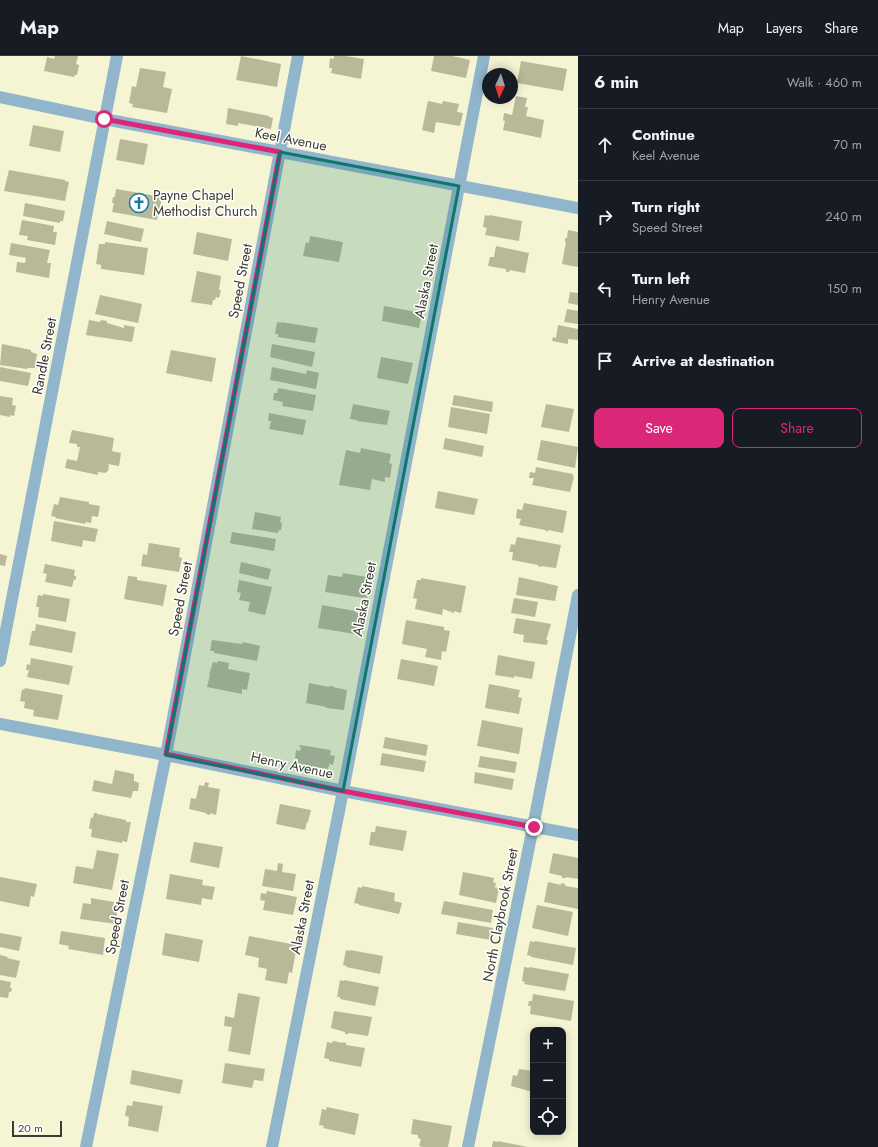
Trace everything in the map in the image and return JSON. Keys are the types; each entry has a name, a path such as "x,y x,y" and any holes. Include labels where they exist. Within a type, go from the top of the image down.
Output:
{"street":[{"name":"Randle Street","path":"0,661 116,56"},
{"name":"Speed Street","path":"86,1147 166,754 298,56"},
{"name":"Alaska Street","path":"272,1147 343,791 484,56"},
{"name":"Keel Avenue","path":"0,97 104,119 578,208"},
{"name":"North Claybrook Street","path":"468,1147 534,827 578,594"},
{"name":"Henry Avenue","path":"0,724 166,754 343,791 578,835"}],"highlighted area":[{"path":"280,152 459,186 343,791 166,755"}],"building":[{"path":"55,56 78,56 76,64 79,65 77,75 74,77 44,71 47,57 54,59"},
{"path":"241,56 281,64 277,87 236,80"},
{"path":"334,56 364,59 361,79 331,73 332,68 329,68 330,58 334,59"},
{"path":"434,56 452,56 470,60 466,78 431,71"},
{"path":"521,61 567,69 563,91 518,83"},
{"path":"140,68 166,72 163,87 172,89 167,113 132,107 133,104 129,103 132,86 136,87"},
{"path":"518,96 527,98 525,107 528,107 526,116 544,120 541,138 503,130 505,121 503,120 504,113 512,115 514,104 518,104"},
{"path":"428,101 442,104 443,101 459,104 457,112 463,113 460,126 436,122 434,133 422,130"},
{"path":"228,108 269,116 273,118 271,129 238,123 238,126 226,124"},
{"path":"33,125 64,131 60,152 29,146"},
{"path":"120,139 148,144 144,165 116,160"},
{"path":"9,170 69,182 65,201 4,191"},
{"path":"116,189 162,197 157,220 112,212 114,203 112,203 113,197 115,197"},
{"path":"25,203 65,211 63,221 60,221 60,223 23,216"},
{"path":"485,215 522,221 519,241 485,235 487,228 483,227"},
{"path":"22,220 54,226 53,232 57,232 55,245 27,240 28,236 19,235"},
{"path":"107,221 144,229 141,242 104,234"},
{"path":"568,230 578,232 578,267 562,264 566,242 565,238 567,238"},
{"path":"197,232 232,239 228,261 193,254"},
{"path":"310,236 343,242 339,262 303,256 306,242 309,243"},
{"path":"105,242 148,248 144,275 101,269 101,265 96,264 99,244 105,244"},
{"path":"11,243 50,250 47,263 51,263 49,278 16,272 17,262 25,263 26,258 9,255"},
{"path":"496,246 529,253 525,273 510,270 509,272 506,272 506,269 488,266 490,257 494,257"},
{"path":"197,271 221,276 219,290 221,290 219,298 216,297 215,300 213,300 212,305 191,302"},
{"path":"570,292 578,293 578,305 568,303"},
{"path":"100,295 142,304 138,323 95,314"},
{"path":"384,306 422,313 419,328 382,321"},
{"path":"567,309 578,311 578,324 564,322"},
{"path":"89,320 100,322 101,320 107,321 107,323 124,328 124,325 135,327 132,342 86,335"},
{"path":"277,322 318,328 315,343 278,337 278,334 275,334"},
{"path":"558,325 578,329 578,340 568,339 568,344 552,341 553,337 556,338"},
{"path":"2,344 31,350 31,352 37,354 35,368 27,369 0,365"},
{"path":"272,344 315,352 312,367 270,357"},
{"path":"171,350 216,358 212,382 166,373"},
{"path":"381,357 413,363 408,384 377,378"},
{"path":"0,367 31,373 28,386 0,381"},
{"path":"272,367 306,374 307,370 319,373 316,389 270,380"},
{"path":"278,388 316,395 313,411 282,406 283,402 273,400 274,393 277,393"},
{"path":"454,395 493,402 492,412 452,405"},
{"path":"0,396 13,398 12,405 16,406 14,416 10,415 10,417 0,415"},
{"path":"353,404 390,411 387,425 350,419"},
{"path":"546,404 574,409 569,432 541,427"},
{"path":"451,407 490,414 487,434 448,427"},
{"path":"269,413 306,420 303,435 269,429 271,421 268,421"},
{"path":"72,430 114,438 112,451 121,453 119,466 108,464 108,471 105,473 98,472 98,475 65,468 67,459 77,461 80,447 77,447 77,444 69,443"},
{"path":"445,438 484,446 482,457 443,449"},
{"path":"541,440 578,447 575,468 537,460"},
{"path":"361,448 391,454 389,463 392,464 390,478 385,477 385,482 372,479 370,490 339,485 346,450 360,453"},
{"path":"536,467 573,474 574,477 570,492 532,485 534,478 529,478 530,472 535,473"},
{"path":"438,491 478,499 474,515 435,508"},
{"path":"60,497 89,502 89,504 100,506 98,517 92,516 91,523 85,522 85,524 51,516 54,504 58,505"},
{"path":"524,503 567,511 563,533 548,530 548,532 545,530 519,525 521,519 516,518 517,509 522,510"},
{"path":"255,512 281,517 281,530 279,530 278,533 252,529"},
{"path":"54,521 98,529 95,542 83,540 82,547 51,541"},
{"path":"232,532 276,539 274,551 230,543"},
{"path":"517,537 561,545 556,568 541,567 538,565 512,560 513,552 509,552 511,544 515,545"},
{"path":"149,543 180,548 179,557 182,558 179,572 141,566 143,554 147,555"},
{"path":"0,554 7,556 5,566 0,565"},
{"path":"241,562 271,569 268,580 239,573"},
{"path":"45,564 75,570 74,576 76,576 76,580 74,579 72,587 45,582 47,574 43,573"},
{"path":"343,573 367,577 366,579 370,580 367,598 325,592 328,575 342,577"},
{"path":"128,576 137,577 137,580 167,585 163,606 124,599"},
{"path":"519,577 558,586 555,601 516,595"},
{"path":"421,578 466,586 461,613 454,611 454,613 443,609 442,615 415,609 417,599 413,598 417,580 421,580"},
{"path":"239,580 272,587 265,615 248,611 250,602 239,600 241,593 237,592"},
{"path":"43,594 70,599 66,622 38,617 39,607 36,607 38,595 43,596"},
{"path":"514,598 538,602 535,617 511,613"},
{"path":"322,605 359,613 355,634 318,628"},
{"path":"516,618 551,624 546,640 548,640 547,645 523,642 524,635 513,633"},
{"path":"406,620 444,627 444,630 450,631 446,652 442,651 441,660 425,657 427,649 402,644"},
{"path":"36,624 76,632 72,653 29,645 32,631 35,631"},
{"path":"212,640 242,644 243,642 260,646 257,661 214,653 214,651 210,651"},
{"path":"498,655 535,662 532,679 495,675"},
{"path":"31,658 73,666 69,685 27,677 29,670 26,670 27,664 30,665"},
{"path":"401,659 438,666 434,686 397,679"},
{"path":"218,661 229,663 228,669 250,673 247,690 242,689 242,694 207,687 213,662 217,663"},
{"path":"309,683 329,687 333,686 347,690 344,710 326,708 306,703"},
{"path":"489,684 520,690 518,697 522,698 519,714 485,708"},
{"path":"25,688 63,695 58,720 33,716 34,710 24,708 25,702 20,701 22,689 24,690"},
{"path":"482,720 523,728 519,754 477,746"},
{"path":"385,737 428,745 426,756 383,748"},
{"path":"300,745 331,750 330,755 335,756 333,765 329,764 328,769 297,764 298,759 295,759 296,750 300,751"},
{"path":"382,753 426,761 424,772 380,765"},
{"path":"480,756 517,762 515,773 478,767"},
{"path":"115,770 134,774 134,781 139,783 138,791 133,791 131,798 92,791 94,780 112,784"},
{"path":"475,772 514,779 512,790 474,783"},
{"path":"205,782 209,783 208,787 220,789 216,815 210,813 210,815 189,809 191,798 196,799 199,785 204,786"},
{"path":"280,804 311,810 305,830 276,824"},
{"path":"94,813 131,822 127,842 122,841 122,843 91,837 92,829 89,829 91,817 93,818"},
{"path":"376,826 407,831 403,851 369,845 371,832 375,832"},
{"path":"194,842 223,847 219,868 190,862"},
{"path":"97,850 119,854 112,890 73,883 76,866 93,869"},
{"path":"553,853 578,858 578,879 566,877 562,878 562,876 549,873"},
{"path":"278,863 283,864 282,872 296,874 293,891 262,886 265,869 277,871"},
{"path":"463,872 494,878 493,882 496,883 495,887 493,887 499,888 496,903 459,895"},
{"path":"170,874 203,880 202,885 215,887 212,900 202,898 201,905 166,899"},
{"path":"0,877 37,884 34,897 31,896 29,907 0,901"},
{"path":"548,882 561,885 561,883 565,884 565,886 578,888 578,909 544,902"},
{"path":"362,886 395,893 394,901 402,903 399,914 354,903 358,887 362,888"},
{"path":"267,891 297,897 293,915 263,910 265,901 260,900 261,893 266,894"},
{"path":"91,898 114,902 113,911 117,912 116,924 80,919 83,903 91,904"},
{"path":"444,901 493,910 491,923 441,914"},
{"path":"537,905 573,912 568,936 532,928"},
{"path":"458,922 493,928 491,940 456,934"},
{"path":"61,931 105,938 103,955 68,949 69,946 59,944"},
{"path":"0,933 22,937 19,951 0,947"},
{"path":"165,933 203,940 199,962 162,955"},
{"path":"249,936 297,945 292,973 289,972 287,984 265,980 267,969 258,967 259,958 245,955"},
{"path":"530,941 576,948 573,965 527,955"},
{"path":"346,950 383,956 380,974 346,967 347,966 343,965"},
{"path":"0,955 20,961 16,978 0,975"},
{"path":"524,967 569,974 565,991 524,984 525,982 522,981"},
{"path":"0,980 11,982 10,988 12,988 11,992 9,992 8,998 0,997"},
{"path":"340,980 379,987 375,1006 340,999 340,997 337,997"},
{"path":"238,993 260,997 250,1055 228,1051 232,1027 224,1026 225,1016 234,1018"},
{"path":"533,994 574,1001 571,1021 530,1014 531,1006 528,1006 529,1001 532,1001"},
{"path":"334,1011 372,1017 368,1036 349,1033 345,1034 345,1032 331,1028"},
{"path":"333,1041 365,1048 361,1067 329,1061 329,1059 324,1058 327,1042 332,1043"},
{"path":"225,1063 265,1069 263,1081 254,1080 252,1088 222,1083"},
{"path":"519,1069 530,1071 530,1091 511,1086 513,1075 517,1076"},
{"path":"132,1070 183,1080 180,1094 130,1084"},
{"path":"133,1101 163,1106 158,1132 128,1126 129,1117 125,1116 127,1105 132,1106"},
{"path":"327,1107 359,1114 355,1135 323,1128 324,1126 319,1125 322,1109 326,1110"},
{"path":"413,1119 452,1126 448,1147 419,1146 421,1139 418,1138 418,1135 411,1134"},
{"path":"493,1141 498,1141 528,1147 492,1147"}],"place":[{"name":"Payne Chapel Methodist Church","path":"139,203"}],"route":[{"path":"104,119 280,152 166,754 343,791 534,827"}]}
